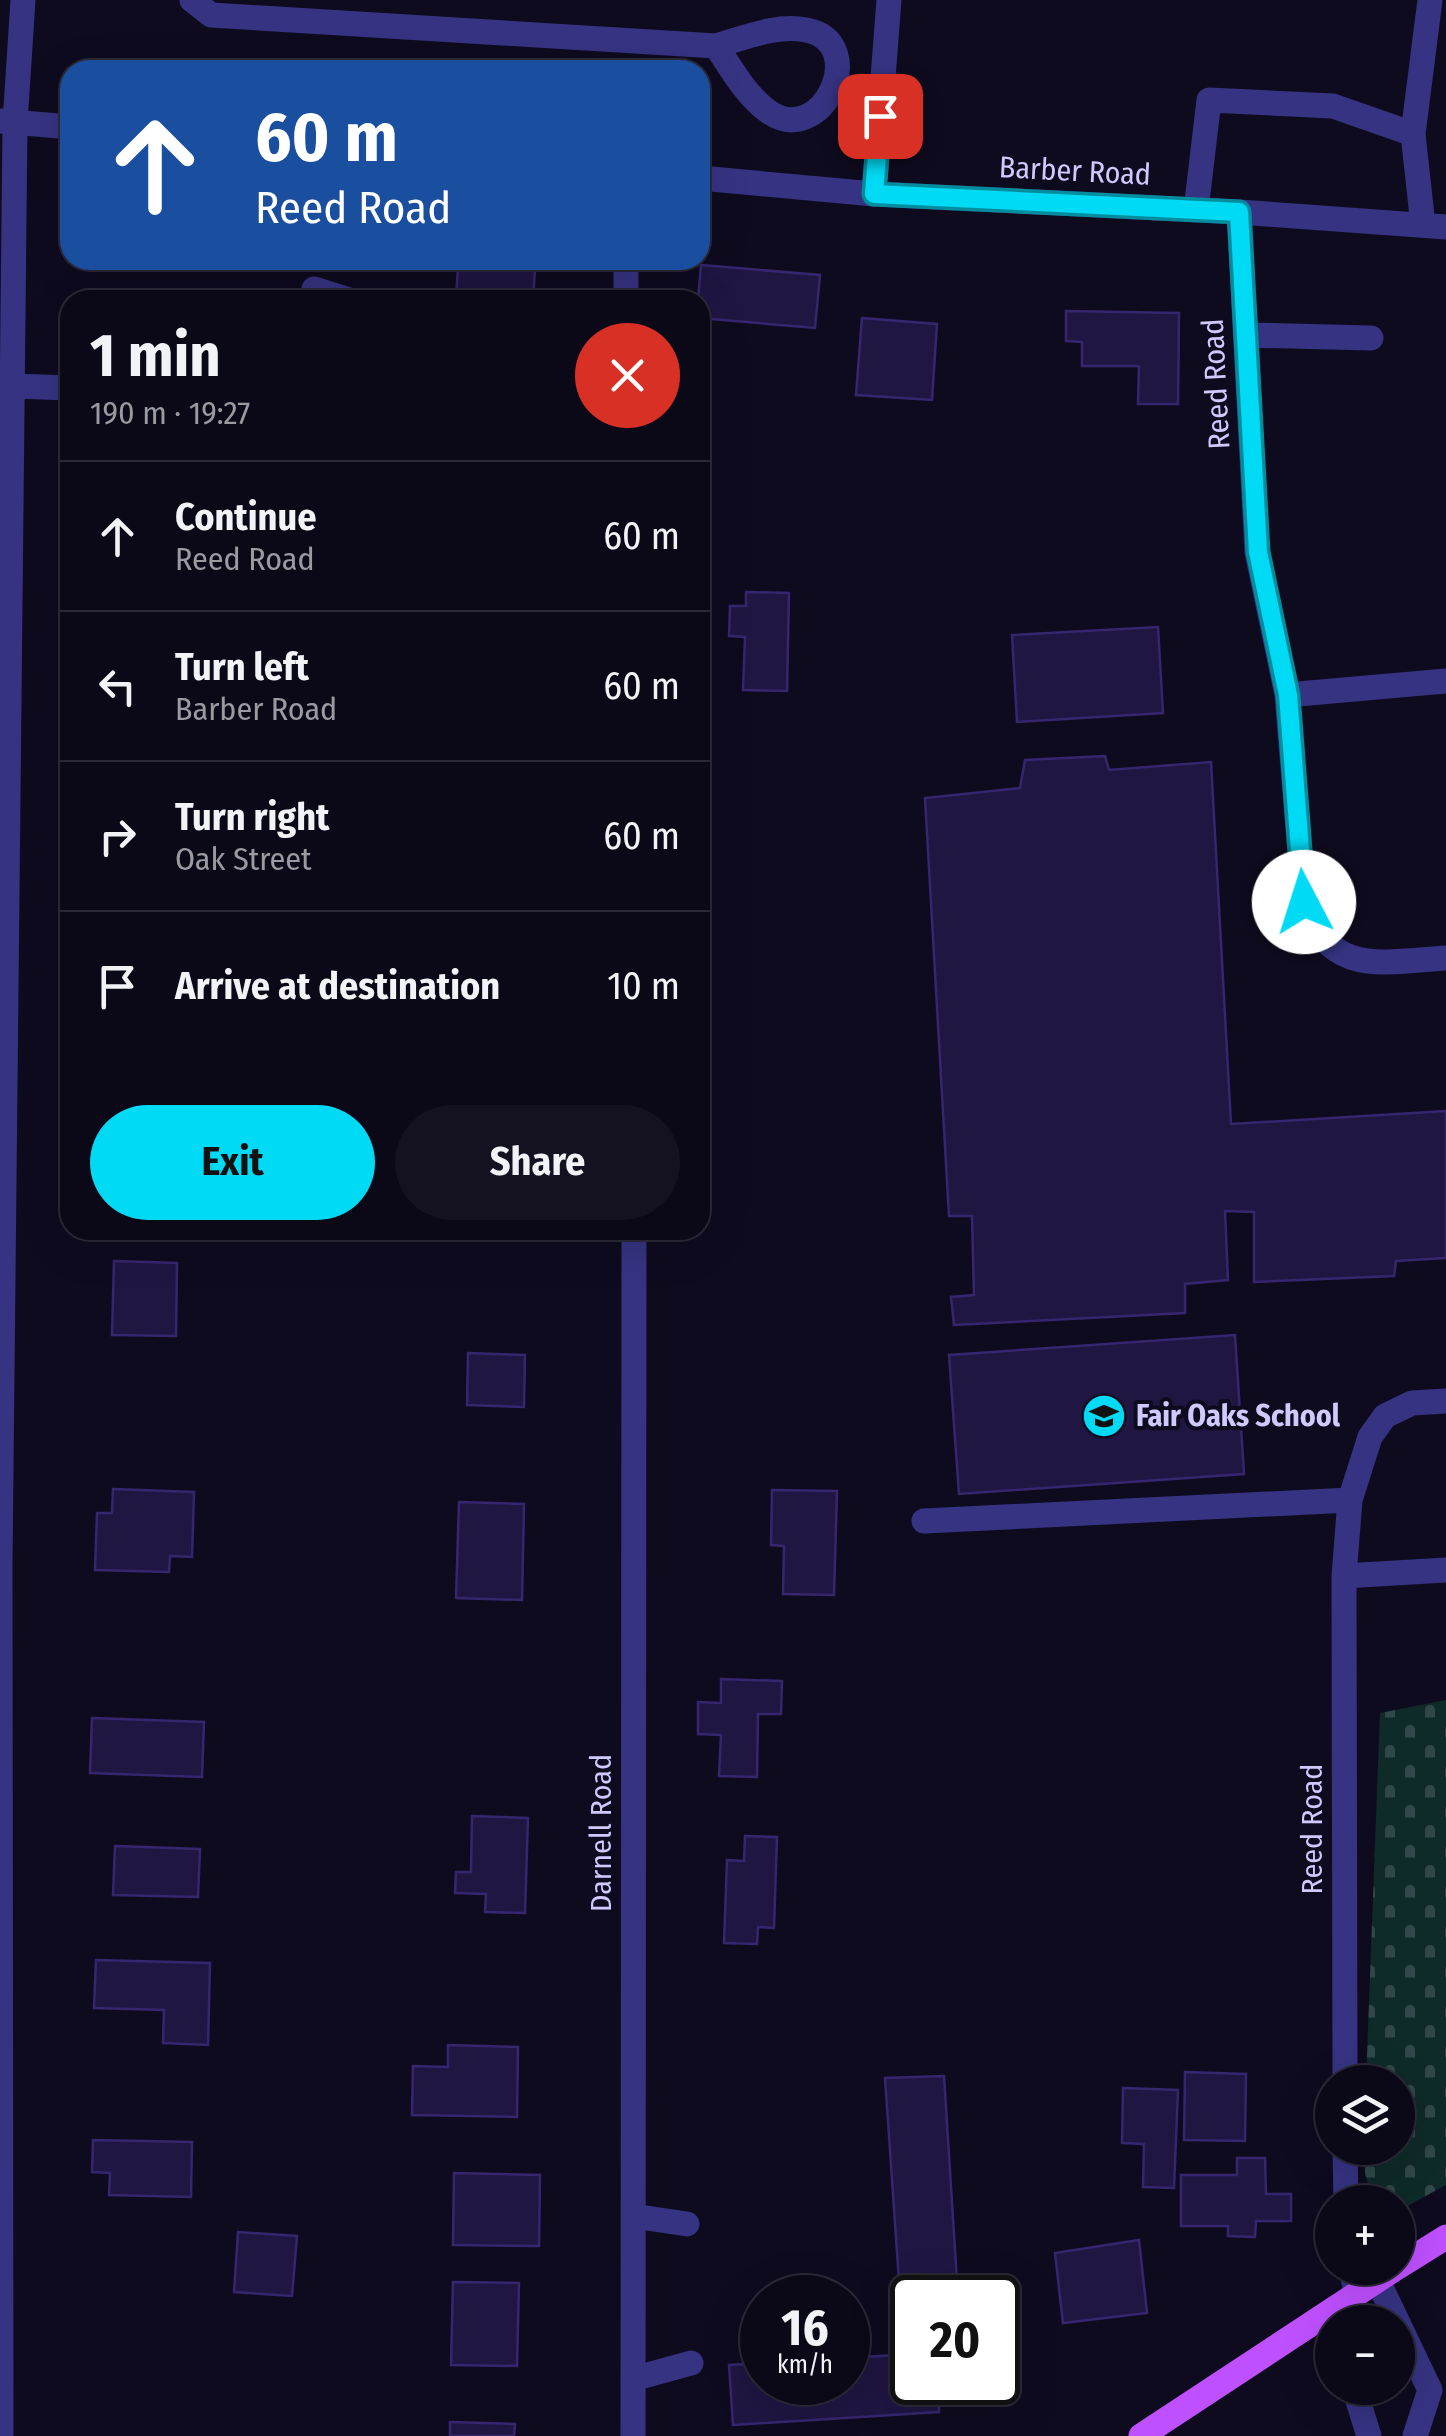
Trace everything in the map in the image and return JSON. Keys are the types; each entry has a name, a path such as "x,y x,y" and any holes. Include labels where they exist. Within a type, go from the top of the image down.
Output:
{"main road":[{"path":"1415,2254 1446,2237"},
{"path":"1345,2305 1366,2285"},
{"path":"1142,2436 1315,2329"}],"street":[{"path":"1,2436 0,1565 13,386 8,122 23,0"},
{"path":"192,0 211,15 716,46 786,28 811,30 827,40 837,56 837,79 827,100 810,116 789,120 770,113 746,90 716,46"},
{"path":"874,194 889,0"},
{"path":"1430,0 1413,134 1435,226"},
{"path":"1196,210 1209,100 1333,106 1413,134"},
{"path":"8,122 60,126"},
{"name":"Barber Road","path":"710,179 874,194 1435,226"},
{"name":"Reed Road","path":"1239,212 1258,552 1288,695 1304,902 1311,924 1325,942 1343,954 1387,962 1446,958"},
{"path":"1246,336 1371,338"},
{"path":"13,386 60,388"},
{"path":"1288,695 1446,680"},
{"name":"Darnell Road","path":"632,2436 634,1240"},
{"name":"Reed Road","path":"1345,2065 1344,1576 1350,1500 1370,1437 1384,1416 1412,1403 1446,1401"},
{"path":"924,1521 1350,1500"},
{"path":"1344,1576 1446,1570"},
{"path":"633,2216 687,2224"},
{"path":"1381,2285 1430,2390 1415,2436"},
{"path":"633,2379 692,2363"},
{"path":"1360,2405 1370,2436"}],"green space":[{"path":"1446,1700 1446,2185 1415,2202 1415,2185 1369,2185 1364,2165 1415,2165 1415,2065 1367,2065 1380,1713"}],"building":[{"path":"710,266 820,275 815,328 710,319 710,290 699,290 701,270 710,270"},
{"path":"458,270 535,270 534,290 457,290"},
{"path":"1066,311 1179,313 1178,404 1138,404 1139,366 1082,366 1082,342 1066,341"},
{"path":"862,318 937,324 932,400 856,395"},
{"path":"746,592 789,593 787,691 743,690 745,637 729,636 730,606 746,606"},
{"path":"1158,627 1163,713 1017,722 1012,635"},
{"path":"1105,756 1109,770 1211,762 1231,1124 1446,1111 1446,1258 1396,1261 1394,1276 1254,1282 1254,1212 1225,1211 1228,1280 1185,1284 1185,1313 954,1325 951,1297 974,1295 972,1216 949,1216 925,798 1020,788 1025,760"},
{"path":"114,1261 177,1263 176,1336 112,1335"},
{"path":"1235,1335 1244,1474 959,1494 949,1355"},
{"path":"468,1353 525,1355 524,1407 467,1405"},
{"path":"113,1489 194,1492 192,1557 170,1556 169,1572 95,1570 97,1513 112,1513"},
{"path":"772,1490 837,1491 834,1595 783,1594 784,1546 771,1545"},
{"path":"459,1502 524,1504 522,1600 456,1598"},
{"path":"721,1679 782,1681 781,1714 758,1714 757,1777 719,1776 721,1735 698,1734 698,1702 721,1703"},
{"path":"92,1718 204,1722 202,1777 90,1773"},
{"path":"472,1816 528,1818 525,1913 485,1912 486,1894 455,1893 456,1872 471,1872"},
{"path":"745,1836 777,1837 774,1928 758,1927 757,1944 724,1943 727,1860 744,1861"},
{"path":"115,1846 200,1849 198,1897 113,1895"},
{"path":"96,1960 210,1963 208,2045 163,2043 164,2010 94,2008"},
{"path":"448,2045 518,2047 517,2117 412,2115 413,2066 448,2067"},
{"path":"1185,2072 1246,2074 1245,2141 1184,2140"},
{"path":"944,2076 957,2275 899,2275 885,2078"},
{"path":"1123,2088 1178,2090 1174,2188 1143,2187 1144,2144 1122,2143"},
{"path":"93,2140 192,2142 191,2197 109,2195 110,2173 92,2172"},
{"path":"1237,2158 1265,2158 1266,2194 1291,2194 1291,2221 1256,2221 1255,2237 1228,2236 1228,2226 1181,2226 1181,2175 1237,2175"},
{"path":"454,2173 540,2175 539,2246 453,2245"},
{"path":"238,2232 297,2236 292,2296 234,2292"},
{"path":"1139,2240 1147,2313 1063,2323 1055,2253"},
{"path":"453,2282 519,2283 517,2366 451,2365"},
{"path":"890,2355 890,2405 939,2405 939,2412 733,2425 729,2365 740,2364 740,2405 870,2405 870,2357"},
{"path":"450,2422 515,2424 514,2436 450,2436"}],"place":[{"name":"Fair Oaks School","path":"1104,1416"}],"route":[{"path":"880,116 874,194 1239,212 1258,552 1288,695 1304,902"}]}
